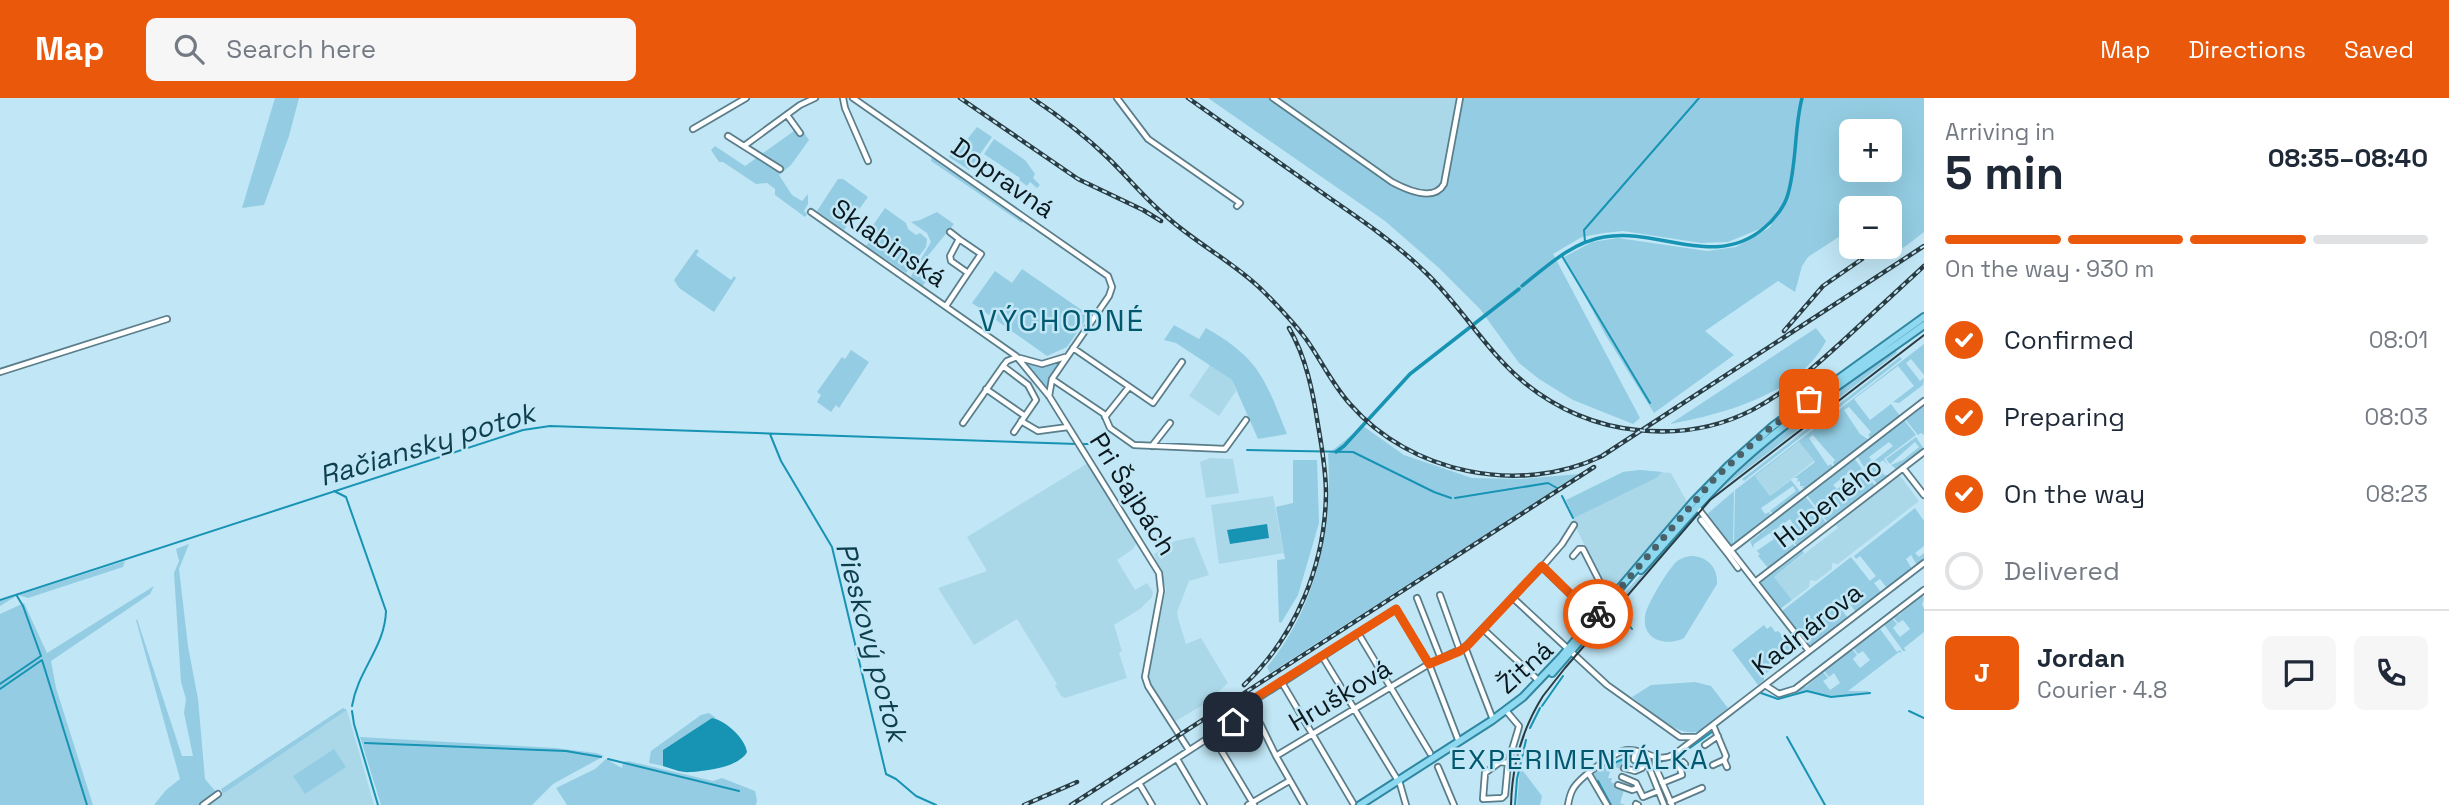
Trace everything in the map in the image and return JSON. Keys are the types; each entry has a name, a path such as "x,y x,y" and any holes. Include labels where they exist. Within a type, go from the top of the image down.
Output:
{"main road":[{"path":"1570,651 1609,601 1728,466 1773,426 1924,317"},
{"path":"1570,651 1695,504 1769,438 1924,325"},
{"name":"Žitná","path":"1367,805 1506,710 1570,651"},
{"name":"Žitná","path":"1357,804 1398,783 1508,713 1535,690 1570,651"}],"street":[{"path":"693,129 746,98"},
{"path":"744,146 815,98"},
{"path":"843,98 868,161"},
{"name":"Dopravná","path":"853,98 1106,274 1112,284 1107,300 1073,348"},
{"path":"1117,98 1148,139 1240,203 1237,206"},
{"path":"1273,98 1392,182 1408,189 1433,193 1441,190 1445,181 1461,98"},
{"path":"787,115 800,133"},
{"path":"728,136 780,169"},
{"name":"Sklabinská","path":"811,212 1017,356 1049,396"},
{"name":"Sklabinská","path":"946,306 981,254 950,232"},
{"name":"Sklabinská","path":"959,239 950,256 951,261 968,273"},
{"path":"0,372 167,319"},
{"path":"1049,396 1052,379 1073,348 1153,403 1182,362"},
{"path":"963,423 1007,361 1017,356 1032,363 1045,363 1068,356"},
{"path":"1003,365 1028,385 1035,399 1014,432"},
{"name":"Pri Šajbách","path":"1052,379 1105,417 1110,428 1134,445 1232,450"},
{"name":"Pri Šajbách","path":"1105,417 1129,387"},
{"path":"986,389 1038,431 1068,427"},
{"name":"Pri Šajbách","path":"1049,396 1161,576 1161,591 1145,677 1189,750"},
{"path":"1729,552 1924,401"},
{"path":"1225,449 1246,420"},
{"name":"Pri Šajbách","path":"1152,446 1170,423"},
{"name":"Hubeného","path":"1755,582 1924,452"},
{"path":"1903,468 1924,495"},
{"path":"1695,504 1738,568"},
{"path":"1701,520 1755,582 1809,651"},
{"name":"Hrušková","path":"1276,755 1429,664 1462,649 1562,544 1574,525"},
{"path":"1573,556 1580,549 1583,550 1609,601"},
{"name":"Kadnárova","path":"1655,758 1667,758 1682,749 1924,563"},
{"path":"1542,566 1595,618"},
{"path":"1765,685 1777,694 1795,689 1924,590"},
{"path":"1440,595 1492,717"},
{"path":"1417,598 1441,659"},
{"path":"1513,598 1607,685 1680,737 1699,736"},
{"path":"1304,805 1289,781 1254,709 1254,699 1396,609 1429,664 1459,742"},
{"path":"1483,629 1539,681"},
{"path":"1358,633 1430,753"},
{"path":"1322,656 1398,783 1406,805"},
{"path":"1281,681 1357,804"},
{"path":"1105,805 1254,709"},
{"path":"1508,713 1518,726 1508,763 1505,795 1502,798 1483,799 1485,773 1500,762 1508,763"},
{"path":"1713,725 1726,755 1724,760 1727,767"},
{"path":"1212,736 1251,804 1289,781"},
{"path":"1708,745 1718,736"},
{"path":"1680,737 1682,749"},
{"path":"1568,805 1573,789 1615,754 1625,750 1655,758 1671,804 1702,789"},
{"path":"1635,751 1634,760 1649,767 1664,805"},
{"path":"1177,759 1204,805"},
{"path":"1713,765 1724,760"},
{"path":"1662,783 1682,775 1679,765 1683,762 1685,764"},
{"path":"1624,768 1635,771 1644,764"},
{"path":"1438,767 1454,805"},
{"path":"1589,774 1606,805"},
{"path":"1622,777 1635,782 1645,799 1658,791"},
{"path":"1139,783 1152,805"},
{"path":"1618,785 1632,790 1638,788"},
{"path":"203,805 218,794"}],"shaded area":[{"path":"275,98 299,98 289,136 264,205 242,208"},
{"path":"1208,98 1272,98 1399,187 1434,194 1445,185 1462,98 1924,98 1924,232 1902,248 1902,196 1839,196 1839,237 1808,257 1802,266 1795,292 1778,281 1705,331 1734,355 1654,413 1605,334 1564,257 1592,242 1618,238 1707,251 1736,247 1772,224 1728,242 1701,243 1623,231 1604,233 1582,237 1553,254 1640,418 1633,424 1573,400 1519,363 1480,309 1439,268 1385,221"},
{"path":"1272,98 1460,98 1445,185 1434,194 1399,187"},
{"path":"792,115 809,140 791,165 779,175 792,195 802,201 808,194 805,217 775,195 775,189 767,183 756,184 719,162 711,150 715,146 745,166 794,131"},
{"path":"977,127 992,137 969,170 949,157 951,154 954,156"},
{"path":"994,139 1025,160 1035,174 1033,178 1040,185 1037,188 1030,182 1027,186 1020,178 984,154"},
{"path":"932,157 1023,218 1022,223 931,161"},
{"path":"838,179 843,179 868,197 844,230 817,211"},
{"path":"885,208 906,223 908,229 916,235 920,233 927,239 926,247 906,273 866,246 869,242 864,238"},
{"path":"937,212 954,224 921,264 929,277 922,287 911,276 931,242 927,233 911,222"},
{"path":"696,249 699,251 696,255 731,280 734,276 736,278 714,312 679,288 674,280"},
{"path":"1022,269 1089,315 1067,347 1047,356 972,303 995,271 1012,283"},
{"path":"1174,325 1199,339 1206,328 1250,361 1266,384 1287,434 1258,439 1232,380 1176,343 1164,340"},
{"path":"1816,328 1826,341 1814,359 1798,375 1779,388 1736,407 1670,424"},
{"path":"1924,344 1924,375 1911,359 1906,363 1920,381 1924,378 1923,385 1899,403 1893,402 1914,386 1898,366 1854,399 1870,420 1891,404 1900,416 1871,438 1868,435 1871,432 1849,407 1844,410 1860,434 1869,440 1835,466 1835,460 1813,435 1809,438 1828,466 1831,464 1833,468 1806,489 1800,486 1800,481 1797,482 1798,478 1794,478 1815,462 1799,442 1755,476 1770,496 1791,480 1801,493 1774,514 1770,511 1796,491 1793,486 1761,508 1765,514 1769,512 1771,516 1734,544 1735,490"},
{"path":"851,350 869,362 839,408 836,405 831,412 817,402 821,395 817,392 842,357 845,359"},
{"path":"1896,351 1897,353 1708,499 1740,467 1792,424 1877,361"},
{"path":"1900,357 1902,359 1744,481 1742,479"},
{"path":"1062,360 1046,387 1025,362 1041,366"},
{"path":"1210,365 1232,380 1236,391 1219,416 1189,396"},
{"path":"1924,404 1924,435 1918,435 1905,419"},
{"path":"1904,420 1916,435 1884,459 1888,465 1883,460 1877,465 1884,475 1888,475 1877,484 1865,468 1893,446 1889,442 1869,457 1872,461 1864,467 1857,456"},
{"path":"1363,426 1404,455 1472,478 1521,479 1579,474 1270,673 1267,667 1298,619 1318,566 1327,511 1328,454"},
{"path":"1916,437 1924,449 1895,471 1891,465 1903,460 1919,447 1915,442 1890,464 1886,459"},
{"path":"1799,442 1814,461 1770,496 1755,476"},
{"path":"1210,458 1233,459 1239,493 1206,498 1200,462"},
{"path":"1854,458 1862,469 1855,474 1851,471 1833,485 1837,489 1864,470 1875,486 1828,523 1807,495"},
{"path":"1293,460 1317,460 1319,523 1298,595 1281,623 1277,560 1285,559 1276,507 1293,503"},
{"path":"1088,463 1137,542 1133,549 1117,560 1135,590 1147,583 1153,592 1152,597 1140,609 1114,625 1127,678 1065,698 1061,696 1055,686 1057,684 1017,619 974,645 938,588 987,571 967,537"},
{"path":"1639,470 1671,473 1687,502 1612,593 1605,579 1602,580 1573,522 1574,518 1623,472"},
{"path":"1623,472 1662,472 1656,478 1574,518 1566,500"},
{"path":"1897,476 1901,477 1919,501 1838,564 1832,563 1832,569 1816,581 1810,580 1809,587 1792,600 1774,577 1838,528 1835,524"},
{"path":"1734,491 1733,545 1730,545 1706,515"},
{"path":"1273,496 1284,553 1219,564 1211,505"},
{"path":"1805,496 1827,524 1797,546 1785,530 1793,524 1790,519 1771,533 1775,538 1784,531 1789,538 1781,545 1786,549 1793,544 1796,547 1769,569 1758,556 1760,554 1755,552 1774,539 1770,533 1754,544 1753,548 1750,541"},
{"path":"1915,508 1924,521 1924,546 1915,553 1919,557 1924,553 1924,559 1917,565 1911,555 1906,559 1912,569 1887,588 1880,579 1874,583 1881,592 1856,612 1849,603 1841,609 1848,618 1812,646 1807,646 1782,614 1782,611 1851,557 1870,581 1876,576 1860,556 1856,559 1854,556"},
{"path":"1696,514 1577,652 1600,620"},
{"path":"1267,524 1269,538 1230,544 1227,530"},
{"path":"1194,537 1209,575 1189,581 1177,612 1178,618 1186,644 1201,638 1228,683 1206,703 1174,722 1150,685 1148,673 1166,589 1154,554 1175,541"},
{"path":"189,544 179,569 188,646 198,699 205,779 216,792 201,805 154,805 166,790 180,779 136,620 182,756 193,756 184,713 186,699 181,682 174,573 179,561 176,549"},
{"path":"1802,550 1804,553 1774,577 1792,600 1780,609 1759,584"},
{"path":"1690,556 1702,558 1710,564 1716,572 1717,584 1684,638 1670,642 1657,640 1647,631 1646,612 1671,567 1680,559"},
{"path":"125,561 123,567 28,598 18,595"},
{"path":"154,586 150,594 51,661 56,688 93,805 0,805 0,614 24,603 47,653"},
{"path":"1922,595 1924,632 1903,651 1883,623 1891,617 1897,624 1893,628 1900,637 1910,629 1903,620 1898,623 1892,616 1899,615"},
{"path":"17,596 0,606 0,601"},
{"path":"1764,625 1767,629 1771,626 1775,632 1778,631 1782,635 1786,633 1798,649 1764,675 1764,680 1758,685 1732,650"},
{"path":"1880,629 1897,652 1900,650 1902,653 1899,652 1848,691 1872,693 1831,697 1807,692 1797,693 1823,672 1828,678 1823,681 1830,690 1840,683 1834,673 1829,677 1824,671 1852,649 1857,655 1853,659 1860,668 1870,660 1863,651 1858,654 1853,648"},
{"path":"1695,682 1711,686 1728,708 1701,730 1693,732 1674,728 1632,697 1651,685"},
{"path":"343,708 347,710 223,794 221,789"},
{"path":"347,710 374,805 206,805 223,794"},
{"path":"709,713 716,718 663,750 663,766 649,763 651,751 701,715"},
{"path":"712,718 734,730 747,752 743,757 722,767 698,771 684,772 663,766 663,750"},
{"path":"360,737 555,748 604,756 553,784 532,805 381,805"},
{"path":"334,749 346,767 305,794 293,776"},
{"path":"1628,757 1634,764 1641,766 1633,767 1629,761 1620,769 1612,766 1608,778 1612,778 1611,782 1618,785 1617,788 1637,790 1624,790 1620,803 1625,805 1610,805 1593,775 1606,763 1608,765"},
{"path":"606,759 622,768 623,762 628,761 713,781 722,778 755,791 756,805 567,805 556,788 595,769"},
{"path":"1520,767 1542,796 1540,805 1517,805"}],"waterway":[{"path":"1585,242 1584,230 1699,98"},
{"path":"1522,286 1560,256 1581,244 1604,237 1624,235 1706,247 1726,246 1745,240 1764,228 1779,212 1788,194 1802,98"},
{"path":"1562,256 1650,403"},
{"path":"1336,452 1410,374 1519,289"},
{"name":"Račiansky potok","path":"0,600 523,430 550,426 1077,444"},
{"name":"Pieskový potok","path":"770,434 781,461 832,547 886,774 916,796 936,805"},
{"name":"Račiansky potok","path":"1082,444 1092,444"},
{"name":"Račiansky potok","path":"1247,450 1353,452 1451,498"},
{"name":"Račiansky potok","path":"1455,498 1548,483 1557,488"},
{"path":"334,491 346,497 386,611 381,636 355,693 352,706"},
{"name":"Račiansky potok","path":"1562,496 1573,518"},
{"path":"0,684 41,656 17,596"},
{"name":"Račiansky potok","path":"1620,612 1632,629"},
{"path":"0,689 42,660 87,805"},
{"path":"1542,706 1563,676"},
{"name":"Račiansky potok","path":"1761,693 1778,699 1807,691 1831,697 1870,693"},
{"path":"1530,728 1540,708"},
{"path":"352,711 378,805"},
{"name":"Račiansky potok","path":"1909,711 1924,718"},
{"path":"1659,762 1676,758 1712,732"},
{"path":"1787,737 1825,805"},
{"path":"1515,805 1517,779 1526,740"},
{"path":"365,743 566,751 601,757"},
{"path":"1614,763 1631,756"},
{"path":"1637,757 1651,761"},
{"path":"608,759 739,791"},
{"path":"1598,781 1611,805"}],"tram line":[{"path":"1511,805 1513,776 1520,748 1529,721 1543,696 1710,500 1924,335"}],"railway":[{"path":"960,98 1078,179 1161,221"},
{"path":"1032,98 1089,141 1179,227 1263,291 1306,339 1350,404 1375,428 1403,447 1434,461 1467,471 1502,475 1536,474 1570,468 1602,456 1924,246"},
{"path":"1188,98 1401,251 1437,284 1498,358 1526,384 1564,408 1607,425 1637,430 1700,428 1727,421 1752,410 1799,379 1924,266"},
{"path":"1784,331 1823,286 1862,259"},
{"path":"1244,685 1262,666 1293,622 1313,573 1324,521 1325,476 1314,400 1304,363 1289,328"},
{"path":"1071,805 1594,467"},
{"path":"1024,805 1077,782"}],"way so far":[{"path":"1598,614 1715,478 1765,432 1809,399"}],"district":[{"name":"VÝCHODNÉ","path":"1062,320"},
{"name":"EXPERIMENTÁLKA","path":"1580,759"}],"route":[{"path":"1233,722 1254,709 1252,704 1255,698 1396,609 1429,664 1468,645 1542,566 1595,618 1598,614"}]}
